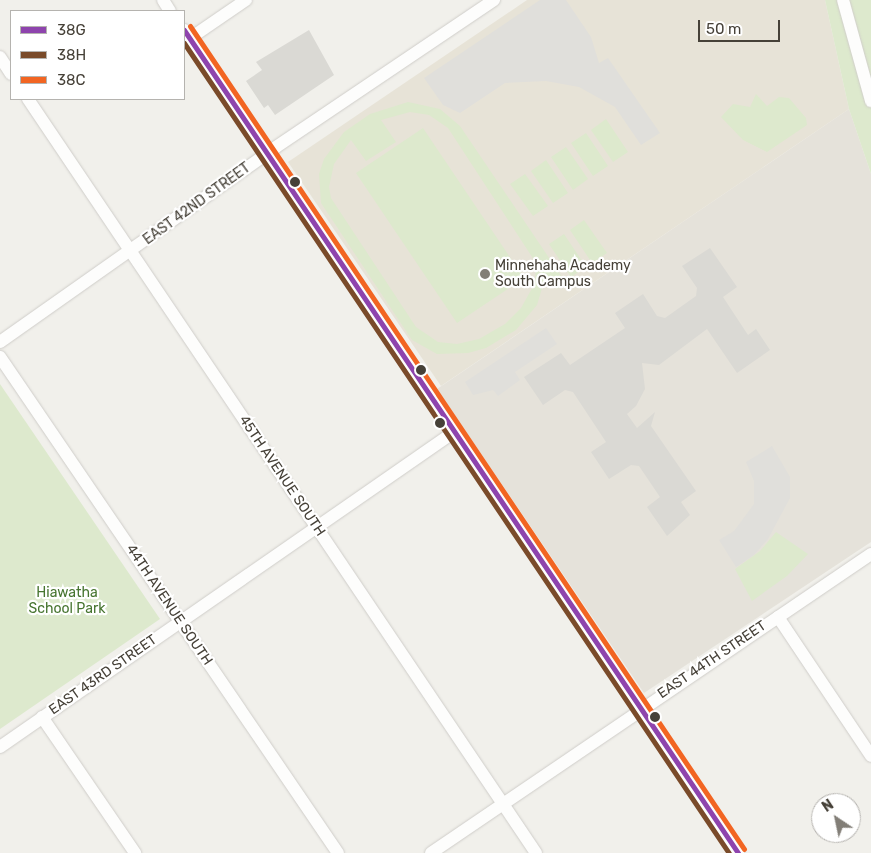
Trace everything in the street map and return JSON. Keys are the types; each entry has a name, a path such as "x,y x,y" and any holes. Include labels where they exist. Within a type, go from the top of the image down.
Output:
{"street":[{"path":"246,0 187,34 265,155 738,853"},
{"name":"EAST 42ND STREET","path":"0,342 131,252 265,155 494,0"},
{"path":"843,0 871,101"},
{"path":"0,57 10,72"},
{"name":"45TH AVENUE SOUTH","path":"29,100 536,853"},
{"name":"44TH AVENUE SOUTH","path":"0,357 338,853"},
{"name":"EAST 43RD STREET","path":"0,747 454,432"},
{"name":"EAST 44TH STREET","path":"431,853 640,708 871,554"},
{"path":"778,617 871,756"},
{"path":"42,717 135,853"}],"shaded area":[{"name":"Minnehaha Academy South Campus","path":"527,0 825,0 849,109 441,386 288,162"},
{"path":"540,0 566,0 591,37 599,63 608,58 660,133 641,145 615,107 579,87 546,81 505,83 460,113 443,105 424,78"},
{"path":"849,109 871,174 871,542 644,693 437,389"},
{"path":"546,328 557,344 515,372 520,380 498,396 493,390 473,395 465,382"},
{"path":"772,446 790,477 790,498 768,539 754,555 736,567 719,540 734,531 754,504 754,481 746,462"}],"green space":[{"path":"825,0 871,0 871,174 849,109"},
{"path":"756,94 767,106 779,97 789,98 806,118 807,125 767,152 743,140 721,117 733,104 750,107"},
{"path":"408,102 440,109 460,126 566,283 557,289 546,275 537,305 516,330 486,348 468,353 437,354 412,340 321,203 319,174 324,159 344,132 370,114","holes":["410,112 429,115 448,128 536,263 535,283 521,308 505,324 479,339 457,344 438,342 416,327 331,198 329,187 334,164 351,140 366,161 396,142 381,120"]},
{"path":"606,119 628,152 613,162 591,130"},
{"path":"423,128 524,278 457,323 356,173"},
{"path":"586,133 608,166 593,176 571,143"},
{"path":"566,147 588,179 573,190 551,157"},
{"path":"546,160 568,193 553,203 531,171"},
{"path":"525,174 548,206 533,216 510,184"},
{"path":"584,220 607,253 592,263 570,230"},
{"path":"564,234 586,267 571,277 549,244"},
{"name":"Hiawatha School Park","path":"0,384 160,619 0,729"},
{"path":"776,532 808,554 787,576 752,601 735,569 760,551"}],"building":[{"path":"309,30 334,75 275,115 268,105 264,108 246,81 262,70 256,62"},
{"path":"710,248 737,287 723,297 748,335 756,329 770,350 737,373 707,329 659,365 642,363 645,389 636,406 627,414 637,428 655,412 651,426 696,491 681,502 690,515 667,536 647,507 660,497 639,466 631,465 609,479 591,452 606,442 573,392 565,390 543,405 524,377 561,353 570,365 625,328 615,313 643,294 657,316 665,318 696,296 697,288 682,266"}],"transit line":[{"name":"38C","path":"190,26 744,849"},
{"name":"38G","path":"185,31 738,853"},
{"name":"38H","path":"185,44 729,853"}],"place":[{"name":"Minnehaha Academy South Campus","path":"485,274"}]}
